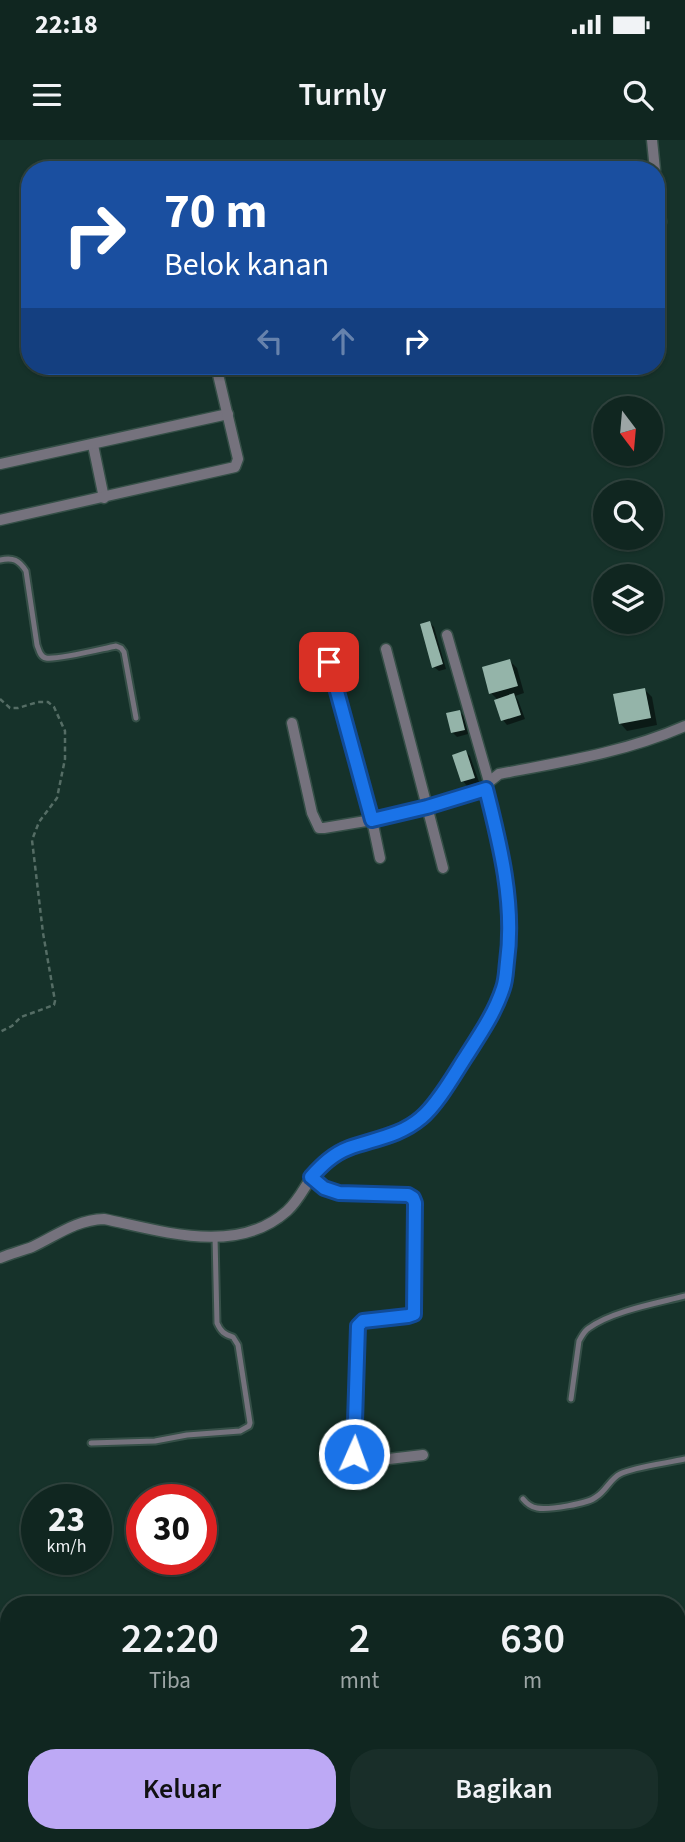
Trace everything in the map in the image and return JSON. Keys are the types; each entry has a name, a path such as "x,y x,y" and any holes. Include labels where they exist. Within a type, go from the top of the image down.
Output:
{"street":[{"path":"652,140 654,161"},
{"path":"0,520 234,467 238,459 218,375"},
{"path":"0,464 228,414"},
{"path":"93,445 104,498"},
{"path":"0,1258 32,1247 61,1230 91,1220 195,1237 236,1235 274,1221 289,1210 311,1177 326,1161 346,1149 402,1132 424,1116 449,1083 485,1025 504,987 509,947 505,872 488,785 447,635"},
{"path":"386,649 443,869"},
{"path":"329,662 380,858"},
{"path":"292,723 312,813 319,828 372,820 427,807 488,785 499,774 615,750 648,741 685,726"},
{"path":"311,1177 324,1188 339,1193 408,1195 413,1198 414,1311 411,1316 368,1320 358,1326 354,1454 358,1461 363,1462 423,1455"}],"lane":[{"path":"0,560 16,559 26,571 37,645 40,654 45,658 116,646 121,648 136,718"},
{"path":"91,1443 155,1441 187,1435 240,1431 249,1426 236,1340 224,1334 218,1323 215,1237"},
{"path":"571,1399 579,1341 583,1333 612,1317 685,1296"},
{"path":"523,1499 535,1508 586,1502 599,1495 610,1481 624,1472 685,1459"}],"path":[{"path":"0,699 10,708 48,702 54,707 65,731 65,759 57,798 38,822 32,841 43,933 55,1001 54,1005 21,1017 0,1032"}],"building":[{"path":"430,621 443,664 432,668 420,624"},
{"path":"510,659 518,686 489,694 482,667"},
{"path":"645,688 651,718 619,724 613,694"},
{"path":"514,693 521,715 501,721 494,700"},
{"path":"460,710 465,730 451,733 446,713"},
{"path":"466,750 475,778 461,782 452,755"}],"route":[{"path":"329,662 372,820 486,789 505,872 508,915 509,947 504,987 485,1025 449,1083 424,1116 402,1132 346,1149 326,1161 311,1177 324,1188 339,1193 408,1195 415,1203 414,1314 363,1321 358,1326 354,1454"}]}
